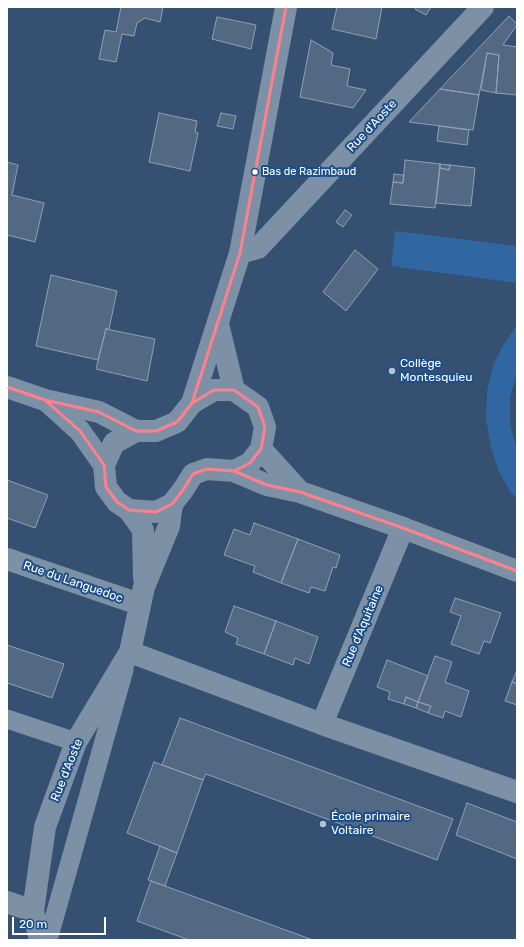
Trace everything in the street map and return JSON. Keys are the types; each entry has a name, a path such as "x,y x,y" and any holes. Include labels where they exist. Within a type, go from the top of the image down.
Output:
{"street":[{"path":"7,387 45,400 99,412 136,431 156,431 177,422 192,403 240,253 286,7"},
{"name":"Rue d'Aoste","path":"240,253 258,248 483,7"},
{"path":"218,324 234,390"},
{"path":"192,403 214,390 234,390 258,407 265,427 261,449 250,463 234,471"},
{"path":"45,400 80,430 104,465"},
{"path":"104,465 114,443 136,431"},
{"path":"261,449 300,492"},
{"name":"Rue d'Aoste","path":"104,465 106,486 117,502 129,510 143,530 142,596"},
{"path":"129,510 156,512 172,504 193,474 207,469 234,471 267,485 300,492 403,528 517,571"},
{"name":"Rue d'Aoste","path":"40,940 33,911 45,827 76,742 130,652 142,596 169,526 172,504"},
{"name":"Rue d'Aquitaine","path":"322,724 403,528"},
{"name":"Rue du Languedoc","path":"7,559 142,596"},
{"path":"130,652 322,724 517,792"},
{"path":"7,902 33,911"}],"lane":[{"path":"48,940 130,652"},
{"path":"7,719 76,742"}],"shaded area":[{"path":"395,231 517,246 517,283 391,266"},
{"path":"517,325 517,372 510,398 510,425 517,450 517,499 511,493 499,472 491,447 486,419 487,391 493,366 502,347"}],"building":[{"path":"121,7 163,7 160,22 145,18 137,23 134,36 122,34 116,62 99,59 105,30 116,32"},
{"path":"337,7 382,7 376,39 332,29"},
{"path":"416,7 431,7 426,15 415,9"},
{"path":"509,16 517,25 503,45 517,47 517,95 496,93 499,55 487,53 479,95 440,89"},
{"path":"217,17 256,25 251,49 212,39"},
{"path":"311,40 333,53 331,65 350,69 347,86 366,90 353,108 300,97"},
{"path":"487,53 499,55 496,93 481,90"},
{"path":"440,89 479,95 473,130 409,122"},
{"path":"159,113 197,121 195,132 198,133 190,171 149,162"},
{"path":"221,113 236,116 233,129 217,126"},
{"path":"439,126 469,130 467,145 437,141"},
{"path":"405,160 440,164 435,208 390,204 393,182 403,183"},
{"path":"7,162 18,165 12,195 44,203 35,242 7,235"},
{"path":"440,164 450,165 449,170 440,168"},
{"path":"450,165 475,168 471,206 436,203 440,168 449,170"},
{"path":"394,174 404,175 403,183 393,182"},
{"path":"345,210 352,215 343,227 336,222"},
{"path":"355,250 378,269 346,311 323,292"},
{"path":"51,275 117,291 109,329 106,329 98,360 36,346"},
{"path":"106,329 155,339 147,381 96,369"},
{"path":"7,480 48,495 35,528 7,518"},
{"path":"254,523 298,539 281,583 253,572 255,566 224,555 234,529 250,535"},
{"path":"298,539 340,555 336,568 333,567 325,591 311,587 309,593 281,583"},
{"path":"455,598 501,613 490,643 484,641 479,654 451,644 461,616 450,612"},
{"path":"234,606 276,621 264,654 236,644 238,638 225,632"},
{"path":"276,621 318,637 309,664 295,658 293,665 264,654"},
{"path":"7,645 64,664 52,698 7,683"},
{"path":"435,656 452,662 445,682 469,691 461,717 445,711 443,718 428,713 431,706 418,702"},
{"path":"387,660 428,676 418,702 406,697 404,704 388,699 390,692 377,687"},
{"path":"517,670 517,684 512,682"},
{"path":"512,682 517,684 517,705 505,701"},
{"path":"406,697 418,702 416,708 404,704"},
{"path":"418,702 431,706 428,713 416,708"},
{"path":"180,718 453,819 437,860 206,774 203,780 162,765"},
{"path":"154,762 203,780 177,853 127,833"},
{"path":"467,803 517,822 517,859 456,835"},
{"path":"160,846 177,853 165,886 148,880"},
{"path":"151,881 313,940 189,940 137,921"}],"transit line":[{"path":"180,419 192,403 240,253 286,7"},
{"path":"7,387 45,400"},
{"path":"214,390 234,390 258,407 265,427 261,449 250,463 234,471 207,469 193,474 172,504 156,512 129,510 117,502 106,487 104,465 80,431 45,400 99,412 136,431 156,431 177,422 192,403 214,390"},
{"path":"234,471 267,485 300,492 403,528 517,571"}],"place":[{"name":"Bas de Razimbaud","path":"255,172"},
{"name":"Collège Montesquieu","path":"392,371"},
{"name":"École primaire Voltaire","path":"323,824"}]}
